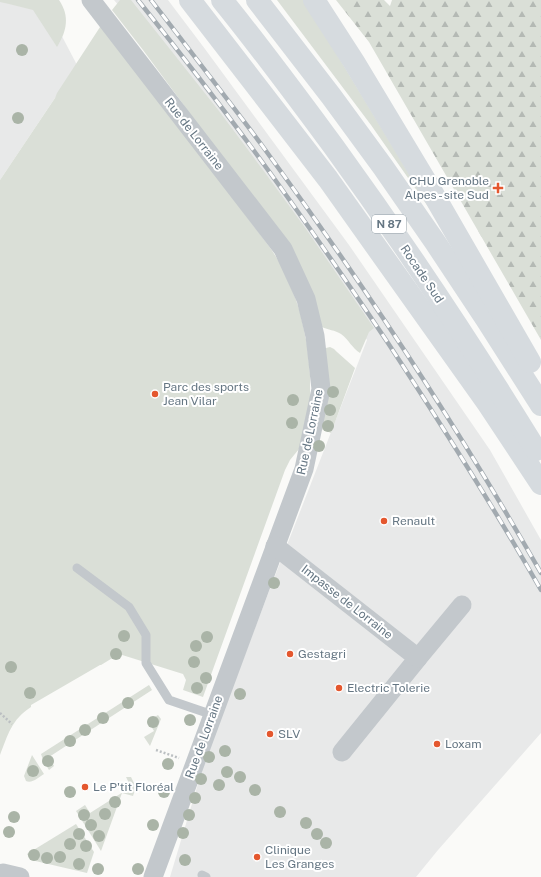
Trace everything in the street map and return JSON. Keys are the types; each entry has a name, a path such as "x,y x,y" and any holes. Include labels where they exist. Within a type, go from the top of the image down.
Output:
{"highway":[{"path":"190,0 337,192 488,404 541,484"},
{"name":"Rocade Sud","path":"222,0 308,112 404,247 477,356 541,458"},
{"name":"N 87","path":"258,0 383,167 444,255 540,401"},
{"path":"314,0 354,62 428,185 541,380"}],"street":[{"name":"Rue de Lorraine","path":"91,2 283,249 306,299 315,336 322,389 304,469 153,877"},
{"name":"Impasse de Lorraine","path":"275,546 418,658"},
{"path":"342,752 462,605"},
{"path":"0,874 3,873 20,877"}],"lane":[{"path":"77,568 129,607 146,635 146,663 169,700 213,715"}],"path":[{"path":"0,713 12,724"},
{"path":"156,750 195,763"}],"shaded area":[{"path":"0,0 43,0 77,65 0,180"},
{"path":"114,0 168,0 349,245 490,450 541,540 541,733 416,877 170,877 206,757 367,340 279,213 156,50"}],"green space":[{"path":"0,0 59,0 65,12 66,24 63,35 57,47 33,10 0,2"},
{"path":"120,0 131,0 219,111 306,229 374,328 369,332 360,353 341,334 322,327 183,104 112,10"},
{"path":"277,0 304,0 434,215 371,125"},
{"name":"CHU Grenoble Alpes - site Sud","path":"336,0 384,0 390,6 392,0 541,0 541,340 369,42"},
{"name":"Parc des sports Jean Vilar","path":"102,24 280,263 300,312 307,344 310,375 310,399 299,449 290,460 285,470 203,697 183,690 186,680 183,674 119,654 31,705 31,707 19,717 11,728 0,755 0,180"},
{"path":"330,347 355,368 331,433 321,429 326,348"},
{"path":"149,685 152,690 49,757 54,766 49,770 41,754"},
{"path":"158,715 161,719 150,746 144,737 154,731 148,721"},
{"path":"32,755 44,774 31,782 28,782 24,776"},
{"path":"126,777 131,777 136,787 133,796 122,793 101,851 76,811 85,805 90,813 131,787"},
{"path":"76,824 94,852 87,873 31,860 27,854"}],"railway":[{"path":"138,0 252,148 355,294 447,435 541,590"},
{"path":"151,0 261,144 336,248 442,409 476,463 541,573"}],"place":[{"name":"CHU Grenoble Alpes - site Sud","path":"498,188"},
{"name":"Parc des sports Jean Vilar","path":"155,394"},
{"name":"Renault","path":"384,521"},
{"name":"Gestagri","path":"290,654"},
{"name":"Electric Tolerie","path":"339,688"},
{"name":"SLV","path":"270,734"},
{"name":"Loxam","path":"437,744"},
{"name":"Le P'tit Floréal","path":"85,787"},
{"name":"Clinique Les Granges","path":"257,857"}]}
